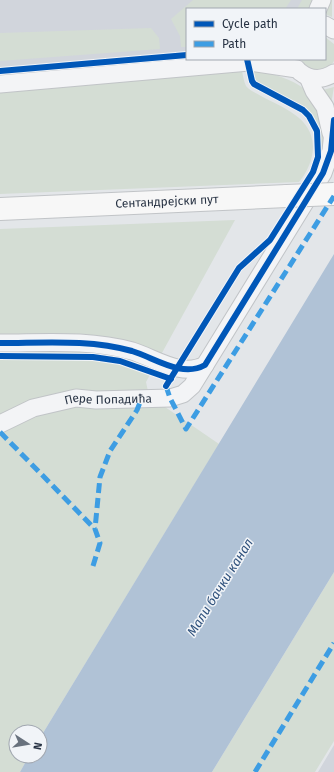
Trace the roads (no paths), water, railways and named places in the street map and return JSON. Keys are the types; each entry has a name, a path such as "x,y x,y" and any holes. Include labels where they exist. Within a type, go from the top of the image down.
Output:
{"main road":[{"name":"Сентандрејски пут","path":"0,209 334,194"}],"street":[{"path":"0,84 252,60 299,68 322,78 334,73"},
{"path":"299,68 325,107 333,127"},
{"name":"Пере Попадића","path":"0,424 33,408 76,398 96,400 170,398 183,394 192,386 323,172 331,151 333,127"},
{"path":"0,343 87,343 118,348 148,356 178,368 196,370 204,365"}],"water":[{"name":"Мали бачки канал","path":"334,254 334,572 212,772 20,772 24,764 48,764 48,725"}]}
